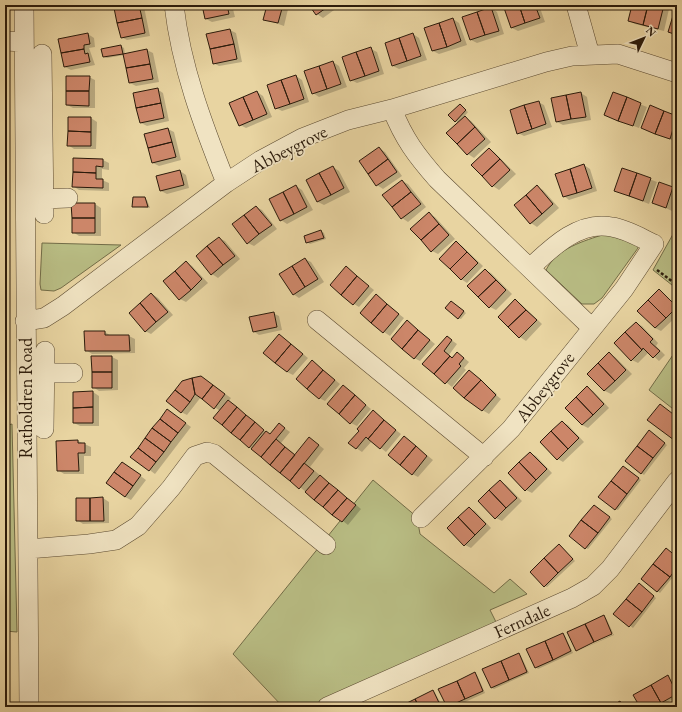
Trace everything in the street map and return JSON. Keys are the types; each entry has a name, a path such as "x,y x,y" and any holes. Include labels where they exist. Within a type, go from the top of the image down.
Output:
{"street":[{"name":"Ratholdren Road","path":"24,5 24,42 33,89 43,206 68,198"},
{"path":"174,5 187,72 205,131 226,183"},
{"path":"576,5 590,54"},
{"path":"5,41 24,42"},
{"name":"Ratholdren Road","path":"29,707 28,549 35,401 25,321 33,89 42,54"},
{"name":"Abbeygrove","path":"25,321 44,318 63,306 226,183 261,160 302,138 348,120 392,109 546,62 590,54 618,54 677,72"},
{"path":"392,109 402,132 415,154 437,179 592,328"},
{"name":"Abbeygrove","path":"421,518 511,429 624,288 654,244 611,226 590,228 565,238 530,268"},
{"path":"317,320 484,457"},
{"path":"44,429 35,401 45,373 45,351"},
{"path":"45,373 73,373"},
{"path":"28,549 90,544 116,540 138,526 171,488 195,456 207,452 214,454 326,545"},
{"name":"Ferndale","path":"327,707 572,598 593,586 610,568 677,481"}],"path":[{"path":"644,260 677,286"}],"green space":[{"path":"677,227 677,289 653,270"},
{"path":"605,234 637,244 638,248 602,298 594,304 582,304 546,270 557,256 572,246"},
{"path":"42,243 121,245 61,288 54,291 41,290"},
{"path":"677,349 677,412 649,390"},
{"path":"12,424 17,632 5,631 5,426"},
{"path":"373,480 417,517 420,534 494,593 510,579 527,594 490,610 497,624 315,705 316,707 283,707 233,654"}],"building":[{"path":"127,5 139,5 142,18 117,23 114,8"},
{"path":"202,5 227,5 229,14 205,19"},
{"path":"267,5 283,5 278,23 263,20"},
{"path":"309,5 328,5 329,6 316,15"},
{"path":"503,5 519,5 525,23 511,28"},
{"path":"519,5 535,5 540,18 525,23"},
{"path":"632,5 648,5 643,25 628,21"},
{"path":"648,5 664,5 658,29 643,25"},
{"path":"491,7 499,31 485,35 477,12"},
{"path":"675,9 677,9 677,35 668,32"},
{"path":"477,12 485,35 470,40 462,17"},
{"path":"142,18 145,33 121,38 117,23"},
{"path":"453,18 461,41 447,47 439,23"},
{"path":"439,23 447,47 432,51 424,28"},
{"path":"230,29 234,44 210,49 206,34"},
{"path":"88,33 90,44 84,45 84,49 61,53 58,39"},
{"path":"413,33 421,56 407,61 399,38"},
{"path":"399,38 407,61 392,66 385,43"},
{"path":"234,44 237,59 213,64 210,49"},
{"path":"121,45 123,54 103,57 101,49"},
{"path":"371,47 379,71 365,76 356,52"},
{"path":"84,49 85,54 88,53 90,62 64,67 61,53"},
{"path":"147,49 150,64 126,68 123,54"},
{"path":"356,52 365,76 350,81 342,57"},
{"path":"333,61 341,84 327,89 319,66"},
{"path":"150,64 153,79 129,83 126,68"},
{"path":"319,66 327,89 312,94 304,71"},
{"path":"296,75 304,99 290,104 281,80"},
{"path":"66,76 90,76 89,91 66,91"},
{"path":"281,80 290,104 275,109 267,85"},
{"path":"158,88 161,103 136,108 133,93"},
{"path":"66,91 89,91 89,106 66,105"},
{"path":"257,91 267,114 253,120 243,97"},
{"path":"581,92 586,117 571,119 566,95"},
{"path":"613,92 627,97 618,121 604,115"},
{"path":"566,95 571,119 556,122 551,98"},
{"path":"243,97 253,120 239,126 229,103"},
{"path":"627,97 641,103 633,126 618,121"},
{"path":"539,101 546,124 532,129 524,105"},
{"path":"161,103 164,118 140,123 136,108"},
{"path":"460,104 466,110 455,122 448,115"},
{"path":"524,105 532,129 517,134 510,110"},
{"path":"650,105 664,111 655,134 641,128"},
{"path":"664,111 677,116 670,139 655,134"},
{"path":"465,116 475,127 457,144 446,133"},
{"path":"68,117 91,117 91,132 68,131"},
{"path":"475,127 485,139 467,155 457,144"},
{"path":"168,128 172,142 148,148 144,134"},
{"path":"68,131 91,132 91,146 67,146"},
{"path":"172,142 176,157 152,163 148,148"},
{"path":"379,147 388,159 368,174 359,161"},
{"path":"489,148 500,159 482,176 471,165"},
{"path":"73,158 103,159 103,167 96,166 96,173 73,172"},
{"path":"388,159 397,172 376,186 368,174"},
{"path":"500,159 510,170 492,187 482,176"},
{"path":"584,164 592,188 577,193 570,169"},
{"path":"333,166 344,188 331,195 319,173"},
{"path":"622,168 637,173 629,196 614,191"},
{"path":"570,169 577,193 563,197 555,174"},
{"path":"180,170 184,185 160,191 156,176"},
{"path":"73,172 96,173 96,179 103,179 103,188 72,187"},
{"path":"319,173 331,195 317,202 306,180"},
{"path":"637,173 651,178 643,201 629,196"},
{"path":"402,180 411,192 392,207 382,195"},
{"path":"659,182 673,187 666,208 652,203"},
{"path":"296,185 307,207 294,214 283,192"},
{"path":"537,185 553,204 542,214 526,195"},
{"path":"283,192 294,214 280,221 269,199"},
{"path":"411,192 421,204 401,219 392,207"},
{"path":"526,195 542,214 530,224 514,205"},
{"path":"133,197 145,197 148,207 132,207"},
{"path":"71,203 95,203 95,218 72,218"},
{"path":"256,206 272,225 259,234 244,215"},
{"path":"429,212 439,224 421,240 410,229"},
{"path":"244,215 259,234 247,244 232,224"},
{"path":"72,218 95,218 95,233 72,233"},
{"path":"439,224 449,235 431,252 421,240"},
{"path":"321,230 324,238 306,243 304,236"},
{"path":"219,237 235,256 223,265 207,246"},
{"path":"456,241 467,252 450,269 439,259"},
{"path":"207,246 223,265 211,275 196,256"},
{"path":"467,252 478,263 461,280 450,269"},
{"path":"305,258 318,279 305,287 292,266"},
{"path":"186,261 202,279 191,290 175,271"},
{"path":"292,266 305,287 293,295 279,274"},
{"path":"346,266 357,276 341,295 330,285"},
{"path":"485,269 496,280 478,297 467,286"},
{"path":"175,271 191,290 179,300 163,281"},
{"path":"357,276 369,286 353,305 341,295"},
{"path":"496,280 506,290 489,308 478,297"},
{"path":"659,289 677,307 666,318 648,300"},
{"path":"151,293 168,312 156,322 140,303"},
{"path":"376,294 387,304 371,323 360,313"},
{"path":"515,299 526,310 508,327 498,317"},
{"path":"648,300 666,318 655,328 637,311"},
{"path":"451,301 464,311 458,319 445,308"},
{"path":"140,303 156,322 145,332 129,313"},
{"path":"387,304 399,314 383,333 371,323"},
{"path":"526,310 537,320 519,338 508,327"},
{"path":"274,312 277,327 253,332 249,317"},
{"path":"407,320 418,330 402,349 391,339"},
{"path":"636,322 653,339 650,342 660,351 653,358 643,348 642,350 625,332"},
{"path":"418,330 430,340 414,359 402,349"},
{"path":"84,331 105,331 105,335 129,335 130,351 85,351"},
{"path":"625,332 642,350 631,361 614,343"},
{"path":"279,334 291,344 275,363 263,353"},
{"path":"447,336 452,340 444,351 450,356 434,374 422,364"},
{"path":"291,344 303,354 287,372 275,363"},
{"path":"457,352 464,358 459,364 461,366 445,384 434,374 450,356 452,358"},
{"path":"609,352 626,370 615,381 598,363"},
{"path":"91,356 112,356 112,372 92,372"},
{"path":"312,360 323,370 307,389 296,379"},
{"path":"598,363 615,381 604,391 587,374"},
{"path":"323,370 335,380 319,399 307,389"},
{"path":"469,370 481,380 464,398 453,388"},
{"path":"92,372 112,372 112,388 92,388"},
{"path":"201,376 213,385 202,399 195,394 192,378"},
{"path":"192,378 195,394 190,402 175,390 182,381"},
{"path":"481,380 496,395 482,411 464,398"},
{"path":"213,385 225,394 214,409 202,399"},
{"path":"343,385 355,395 339,414 327,404"},
{"path":"587,386 604,404 593,415 576,397"},
{"path":"175,390 190,402 181,413 166,401"},
{"path":"93,391 93,407 73,408 73,392"},
{"path":"355,395 366,405 350,424 339,414"},
{"path":"576,397 593,415 582,425 565,408"},
{"path":"228,400 237,407 222,425 213,418"},
{"path":"660,404 677,417 677,436 674,440 647,420"},
{"path":"93,407 93,423 73,423 73,408"},
{"path":"237,407 246,415 231,433 222,425"},
{"path":"167,409 186,423 178,433 160,419"},
{"path":"373,410 384,420 368,439 366,437 356,449 348,443 359,431 357,429"},
{"path":"246,415 255,422 240,440 231,433"},
{"path":"160,419 178,433 171,442 152,428"},
{"path":"384,420 396,430 380,449 368,439"},
{"path":"562,421 579,438 568,449 551,431"},
{"path":"255,422 264,430 249,448 240,440"},
{"path":"279,423 285,428 261,457 251,449 266,431 270,434"},
{"path":"152,428 171,442 164,452 145,438"},
{"path":"649,430 665,443 653,458 637,446"},
{"path":"551,431 568,449 557,460 540,442"},
{"path":"404,436 416,446 400,465 388,455"},
{"path":"309,437 319,445 290,481 280,473"},
{"path":"145,438 164,452 156,462 138,448"},
{"path":"276,439 285,447 270,465 261,457"},
{"path":"78,440 78,443 85,443 85,453 78,453 79,471 57,471 56,441"},
{"path":"416,446 427,456 412,475 400,465"},
{"path":"637,446 653,458 641,474 625,461"},
{"path":"285,447 295,455 280,473 270,465"},
{"path":"138,448 156,462 149,471 130,457"},
{"path":"530,452 547,469 536,480 519,462"},
{"path":"122,462 141,475 133,486 114,472"},
{"path":"519,462 536,480 525,491 508,473"},
{"path":"304,463 314,471 299,489 290,481"},
{"path":"623,466 639,478 627,494 611,481"},
{"path":"114,472 133,486 125,497 106,483"},
{"path":"320,475 329,483 314,500 305,492"},
{"path":"500,480 517,498 506,508 489,490"},
{"path":"611,481 627,494 615,510 598,497"},
{"path":"329,483 338,490 323,507 314,500"},
{"path":"338,490 347,498 332,515 323,507"},
{"path":"489,490 506,508 495,519 478,501"},
{"path":"103,497 104,521 90,521 90,498"},
{"path":"76,498 90,498 90,521 76,521"},
{"path":"347,498 356,505 342,522 332,515"},
{"path":"594,505 610,517 598,533 581,520"},
{"path":"469,507 486,524 475,535 458,517"},
{"path":"458,517 475,535 464,546 447,528"},
{"path":"581,520 598,533 585,549 569,536"},
{"path":"559,544 573,559 558,573 544,558"},
{"path":"666,548 677,557 677,567 670,577 653,564"},
{"path":"544,558 558,573 544,587 530,572"},
{"path":"653,564 670,577 657,592 641,579"},
{"path":"639,583 654,596 642,612 626,599"},
{"path":"626,599 642,612 629,627 613,614"},
{"path":"604,615 612,634 594,642 585,624"},
{"path":"585,624 594,642 576,651 567,632"},
{"path":"563,633 571,651 553,660 545,641"},
{"path":"545,641 553,660 535,668 526,649"},
{"path":"519,653 527,672 509,680 501,661"},
{"path":"501,661 509,680 491,688 482,669"},
{"path":"475,672 483,691 465,699 457,681"},
{"path":"668,675 677,694 661,703 651,685"},
{"path":"457,681 465,699 447,707 438,689"},
{"path":"651,685 661,703 654,707 640,707 633,695"},
{"path":"433,690 441,707 419,707 415,699"},
{"path":"415,699 419,707 399,707"},
{"path":"620,701 623,707 610,707"}]}
